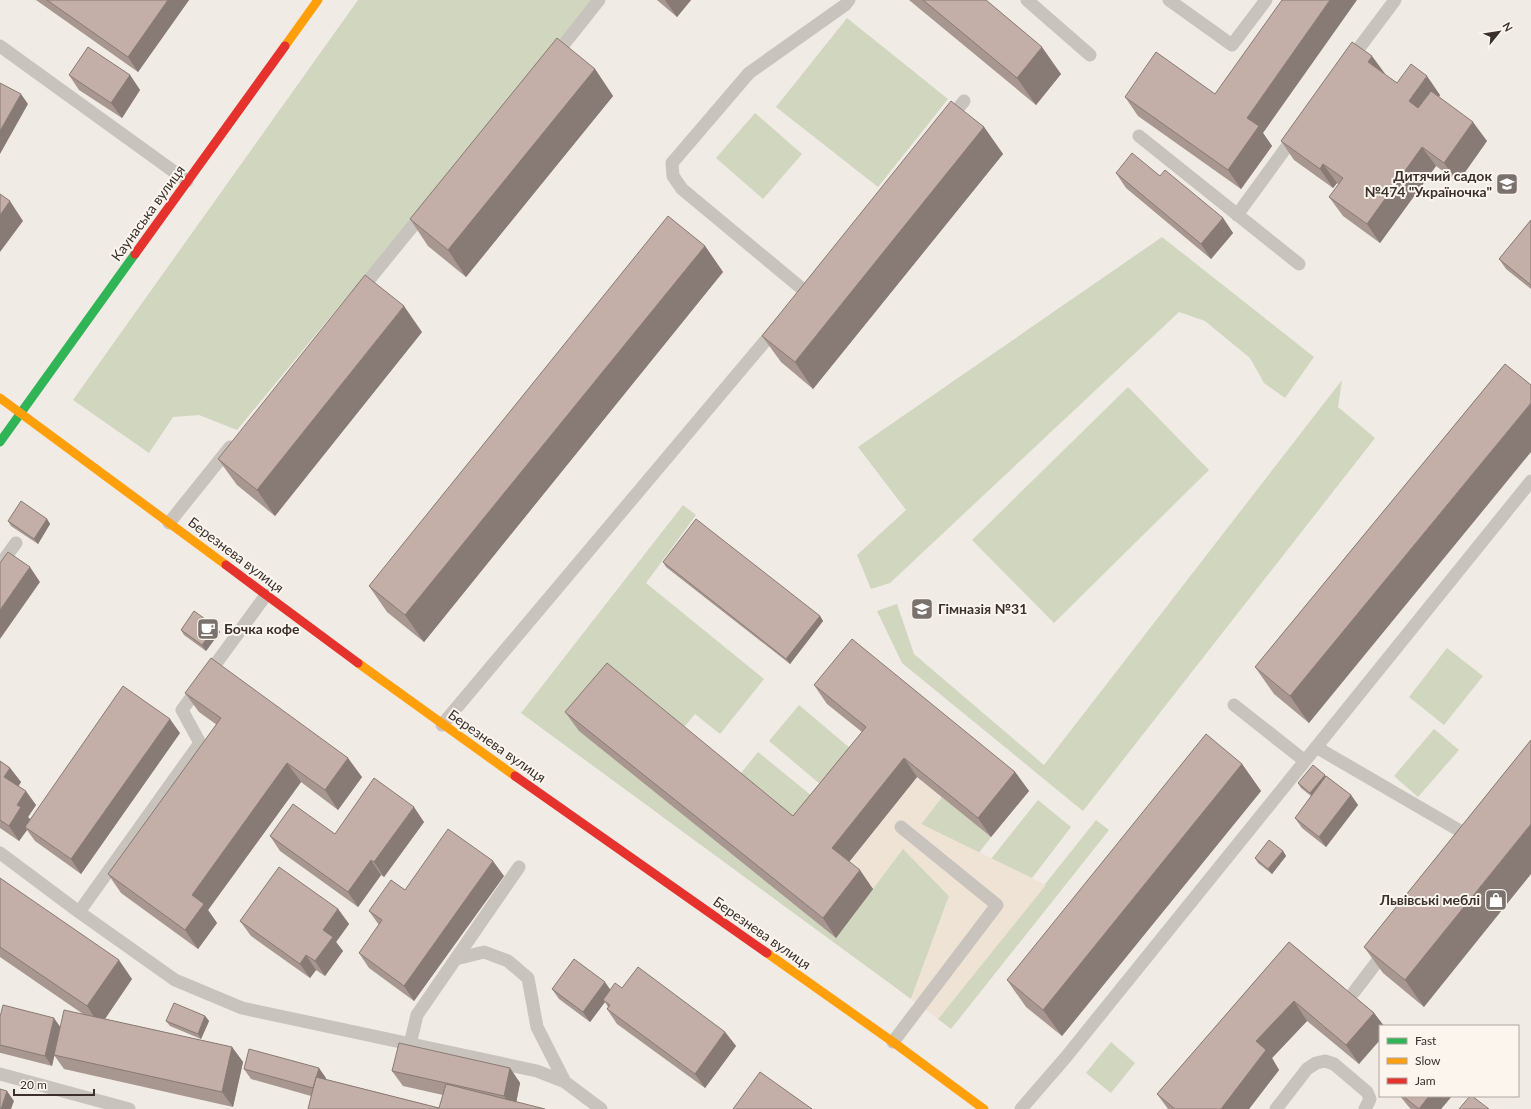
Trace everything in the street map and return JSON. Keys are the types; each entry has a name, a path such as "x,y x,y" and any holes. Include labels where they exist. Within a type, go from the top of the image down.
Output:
{"street":[{"name":"Каунаська вулиця","path":"0,442 318,0"},
{"name":"Березнева вулиця","path":"0,398 442,725 893,1042 984,1109"}],"lane":[{"path":"543,69 599,0"},
{"path":"806,292 682,189 673,176 672,163 749,73 845,5 849,0"},
{"path":"1027,0 1090,55"},
{"path":"1169,0 1232,45 1266,0"},
{"path":"1344,70 1395,0"},
{"path":"0,46 188,181"},
{"path":"939,132 964,101"},
{"path":"1237,215 1302,126"},
{"path":"1139,136 1299,264"},
{"path":"352,300 433,202"},
{"path":"796,304 816,279"},
{"path":"442,725 786,316"},
{"path":"169,523 236,439"},
{"path":"1021,1109 1066,1057 1531,481"},
{"path":"0,565 16,543"},
{"path":"79,912 200,743 182,710 266,595"},
{"path":"1234,706 1305,762"},
{"path":"1316,747 1474,839"},
{"path":"893,1042 997,905 902,827"},
{"path":"1464,851 1484,827"},
{"path":"0,853 79,912 175,980 242,1008 537,1071 565,1082 601,1109"},
{"path":"410,1044 417,1015 519,867"},
{"path":"1354,992 1392,943"},
{"path":"456,959 484,952 508,961 528,978 537,1027 565,1082"},
{"path":"1276,1109 1308,1069 1316,1063 1325,1061 1334,1064 1368,1092 1370,1098 1365,1109"},
{"path":"0,1074 129,1109"}],"green space":[{"path":"358,0 592,0 237,430 199,415 173,417 149,453 73,400"},
{"path":"847,18 948,99 878,187 776,107"},
{"path":"755,113 802,154 763,199 716,158"},
{"path":"1162,237 1314,357 1285,398 1264,383 1250,358 1205,321 1179,312 890,583 871,589 857,555 906,510 858,447"},
{"path":"1342,380 1338,407 1375,438 1083,811 902,663 877,611 897,604 914,654 1044,765"},
{"path":"1128,387 1209,470 1054,623 972,540"},
{"path":"683,505 696,515 646,583 764,679 720,734 695,714 680,732 836,937 903,848 949,896 911,999 521,713"},
{"path":"1447,648 1483,676 1444,725 1409,697"},
{"path":"799,705 857,754 827,790 769,741"},
{"path":"1434,729 1459,750 1418,797 1394,776"},
{"path":"758,752 828,809 807,835 737,778"},
{"path":"942,797 991,837 979,853 921,824"},
{"path":"1038,800 1071,827 1032,878 991,859"},
{"path":"1096,820 1109,830 951,1029 938,1019"},
{"path":"1111,1042 1135,1063 1111,1093 1086,1073"}],"shaded area":[{"path":"917,777 942,797 921,824 1046,885 938,1019 911,999 949,896 903,849 873,889 845,867"}],"building":[{"path":"47,0 168,0 128,57"},
{"path":"923,0 986,0 1042,47 1017,78"},
{"path":"1282,0 1330,0 1247,118 1259,126 1228,170 1125,97 1156,52 1215,94"},
{"path":"557,38 595,69 448,250 410,219"},
{"path":"1352,42 1372,56 1368,62 1397,83 1411,64 1427,76 1409,101 1418,108 1431,91 1473,122 1444,163 1422,147 1367,224 1329,197 1343,178 1323,164 1320,169 1281,141"},
{"path":"88,47 130,75 111,103 69,75"},
{"path":"0,83 21,94 0,131"},
{"path":"951,101 984,127 795,362 762,336"},
{"path":"1132,153 1160,176 1165,170 1223,218 1201,244 1116,173"},
{"path":"0,194 10,201 0,215"},
{"path":"668,216 705,246 405,615 369,586"},
{"path":"1531,220 1531,285 1499,259"},
{"path":"365,275 404,306 257,490 218,459"},
{"path":"1505,364 1531,385 1531,403 1290,696 1255,667"},
{"path":"21,501 47,519 34,539 8,521"},
{"path":"696,519 820,616 786,659 663,562"},
{"path":"8,552 30,567 0,610 0,563"},
{"path":"194,611 216,627 202,645 181,630"},
{"path":"852,639 1015,772 978,818 904,758 832,848 860,870 823,918 565,712 607,663 793,816 866,727 814,685"},
{"path":"211,658 348,758 325,790 287,763 192,895 204,904 185,930 108,874 221,718 185,693"},
{"path":"123,686 170,719 71,859 25,827"},
{"path":"1206,734 1242,764 1043,1010 1007,980"},
{"path":"1531,740 1531,824 1405,980 1364,947"},
{"path":"0,761 10,768 4,777 26,791 17,805 21,807 9,826 0,820"},
{"path":"1313,765 1325,775 1310,793 1298,783"},
{"path":"1326,776 1351,795 1319,837 1295,818"},
{"path":"374,778 414,807 374,862 371,860 348,892 270,836 293,804 335,834"},
{"path":"448,829 493,861 404,986 359,953 382,920 369,911 391,880 405,890"},
{"path":"1269,840 1283,851 1268,869 1255,858"},
{"path":"279,867 338,909 323,930 333,937 315,961 306,955 300,964 240,921"},
{"path":"0,878 119,960 87,1006 0,947"},
{"path":"1289,942 1374,1013 1346,1045 1294,1001 1256,1041 1266,1050 1221,1109 1175,1109 1157,1094"},
{"path":"574,959 605,982 583,1012 552,989"},
{"path":"638,967 725,1032 695,1074 607,1009 610,1005 603,1000 615,983 622,988"},
{"path":"174,1003 205,1016 198,1034 166,1021"},
{"path":"3,1005 54,1018 45,1056 0,1045 0,1017"},
{"path":"64,1010 232,1047 222,1092 54,1055"},
{"path":"399,1043 510,1068 504,1096 392,1071"},
{"path":"249,1049 319,1068 313,1088 244,1069"},
{"path":"760,1072 812,1109 733,1109"},
{"path":"316,1077 439,1108 446,1084 545,1109 308,1109"},
{"path":"0,1089 7,1091 1,1109 0,1109"},
{"path":"1404,1097 1428,1097 1419,1109"},
{"path":"1469,1097 1473,1097 1489,1109 1459,1109"}],"traffic: fast":[{"path":"0,442 135,254"}],"traffic: slow":[{"path":"285,46 318,0"},
{"path":"0,398 226,565"},
{"path":"358,663 515,776"},
{"path":"767,953 893,1042 984,1109"}],"traffic: jam":[{"path":"135,254 285,46"},
{"path":"226,565 358,663"},
{"path":"515,776 767,953"}],"place":[{"name":"Дитячий садок №474 \"Україночка\"","path":"1507,184"},
{"name":"Гімназія №31","path":"922,609"},
{"name":"Бочка кофе","path":"208,629"},
{"name":"Львівські меблі","path":"1496,900"}]}
